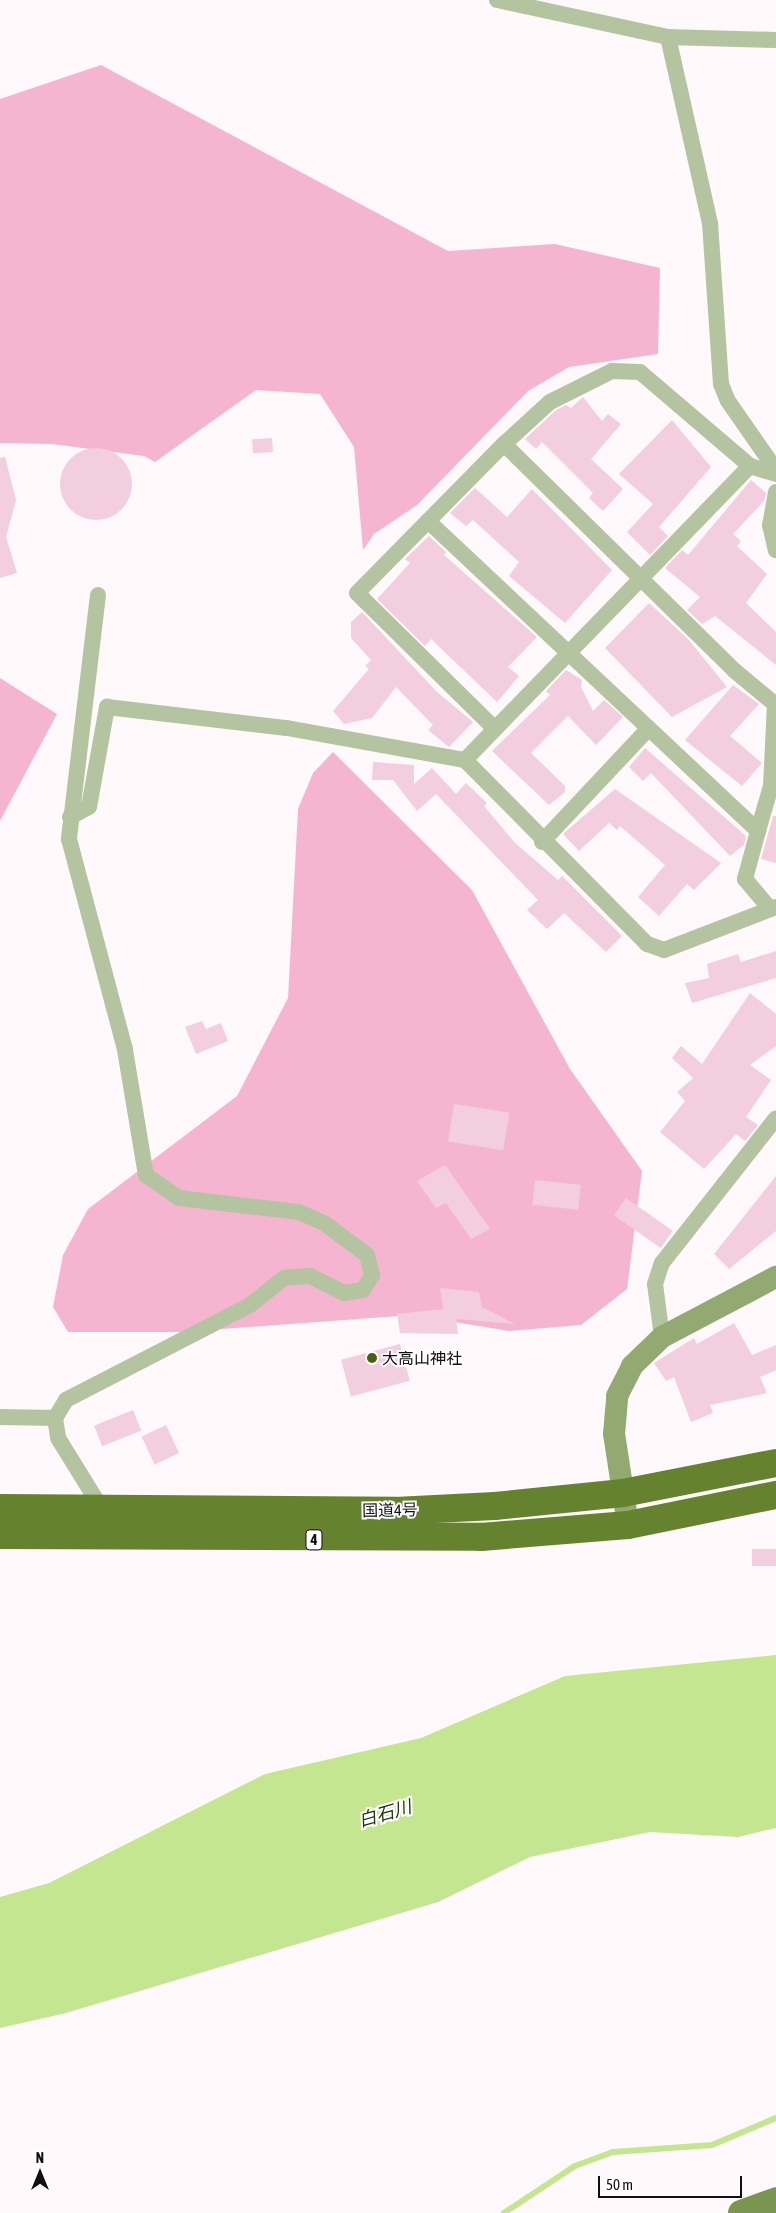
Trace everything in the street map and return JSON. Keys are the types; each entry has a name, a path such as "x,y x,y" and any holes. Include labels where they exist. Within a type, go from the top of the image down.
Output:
{"highway":[{"name":"国道4号","path":"0,1508 103,1511 396,1511 623,1494 776,1463"},
{"name":"国道4号","path":"0,1535 346,1540 481,1537 628,1525 776,1495"}],"main road":[{"path":"741,2213 776,2200"}],"street":[{"path":"497,0 668,36 776,40"},
{"path":"668,36 710,223 721,384 728,401 776,470"},
{"path":"494,728 357,593 504,444 550,402 612,371 640,372 750,466 776,474"},
{"path":"70,817 89,807 107,707 287,728 465,760 542,842 647,944 664,950 773,908 745,880 771,786 775,705 504,444"},
{"path":"465,760 750,466"},
{"path":"776,492 770,525 776,550"},
{"path":"428,520 758,831"},
{"path":"98,595 70,817 69,839 125,1050 146,1175 178,1198 298,1212 324,1223 367,1255 372,1275 363,1290 344,1293 310,1276 284,1278 250,1305 66,1400 55,1418 58,1438 103,1511"},
{"path":"542,842 649,728"},
{"path":"662,1337 654,1284 662,1263 776,1118"},
{"path":"628,1525 614,1434 617,1396 632,1366 662,1337 776,1277"},
{"path":"0,1416 55,1418"}],"shaded area":[{"path":"101,65 448,251 555,244 660,268 658,354 569,367 528,391 417,505 374,534 363,550 354,447 320,394 256,390 155,462 144,456 52,444 0,443 0,99"},
{"path":"0,678 57,714 0,821"},
{"path":"333,752 472,890 570,1069 642,1171 627,1289 581,1325 509,1331 412,1315 181,1332 68,1332 53,1307 63,1255 88,1209 237,1096 288,998 298,809 313,773"}],"water":[{"name":"白石川","path":"776,1655 776,1828 738,1837 650,1832 530,1857 438,1902 66,2013 0,2028 0,1897 49,1883 265,1774 421,1738 565,1676"}],"building":[{"path":"583,397 602,421 608,414 621,424 591,459 623,489 603,511 589,498 593,493 542,442 536,449 525,439 556,410 566,405 571,408"},
{"path":"672,420 711,467 659,527 668,536 650,555 627,532 653,504 619,474"},
{"path":"272,438 273,452 253,453 252,439"},
{"path":"103,448 122,458 130,470 132,484 130,498 122,510 110,518 89,520 70,510 62,498 60,477 70,458 82,450"},
{"path":"5,457 16,500 6,537 17,573 0,578 0,458"},
{"path":"751,480 766,493 764,501 733,534 741,541 737,546 767,574 746,603 776,632 776,665 715,616 702,624 687,610 700,597 665,568 682,550 688,555"},
{"path":"475,488 507,517 532,489 612,570 565,623 509,576 519,562 473,520 466,526 450,513"},
{"path":"429,536 446,552 444,555 537,637 508,667 519,676 497,702 431,639 425,646 377,599 410,563 405,559"},
{"path":"649,603 688,639 727,687 672,717 605,648"},
{"path":"362,612 437,692 473,722 449,747 428,730 433,725 396,687 372,718 344,724 333,711 369,669 365,666 371,660 351,638 351,622"},
{"path":"566,670 582,680 581,687 593,711 604,700 623,717 596,745 568,716 531,753 565,786 565,792 549,805 492,751 550,695 546,691"},
{"path":"733,685 759,704 730,736 762,763 742,786 685,740"},
{"path":"645,748 746,836 744,845 730,856 651,773 643,781 629,767"},
{"path":"373,762 414,765 414,784 432,768 456,794 466,783 487,803 484,806 515,843 558,880 562,876 622,936 606,952 564,913 547,929 527,910 538,900 436,794 417,811 393,780 372,780"},
{"path":"615,789 721,863 694,890 687,884 659,916 638,897 665,865 620,826 617,830 609,823 579,851 563,834"},
{"path":"773,816 776,816 776,863 761,859"},
{"path":"776,951 776,978 692,1003 685,983 709,978 707,964 738,954 741,962"},
{"path":"750,993 776,1014 776,1046 750,1065 771,1080 746,1117 758,1125 745,1141 736,1134 704,1169 660,1132 685,1101 677,1092 693,1078 672,1058 681,1046 702,1064"},
{"path":"202,1021 206,1029 221,1023 228,1041 196,1054 185,1027"},
{"path":"454,1104 509,1113 503,1150 448,1142"},
{"path":"445,1165 490,1229 471,1239 446,1203 436,1208 417,1181"},
{"path":"776,1176 776,1231 729,1269 714,1254"},
{"path":"535,1180 581,1185 578,1210 532,1205"},
{"path":"626,1198 673,1231 661,1248 614,1215"},
{"path":"440,1288 479,1292 482,1307 515,1324 456,1319 458,1334 400,1333 397,1314 443,1309"},
{"path":"734,1323 752,1355 776,1345 776,1370 760,1377 767,1393 710,1405 713,1413 691,1422 674,1377 666,1381 654,1363 694,1338 697,1344"},
{"path":"400,1344 410,1381 351,1396 341,1360"},
{"path":"133,1410 141,1430 102,1446 94,1426"},
{"path":"166,1425 179,1453 155,1465 142,1436"},
{"path":"752,1549 776,1549 776,1566 752,1566"}],"waterway":[{"path":"504,2213 575,2166 613,2152 712,2145 776,2118"}],"place":[{"name":"大高山神社","path":"372,1358"}]}
